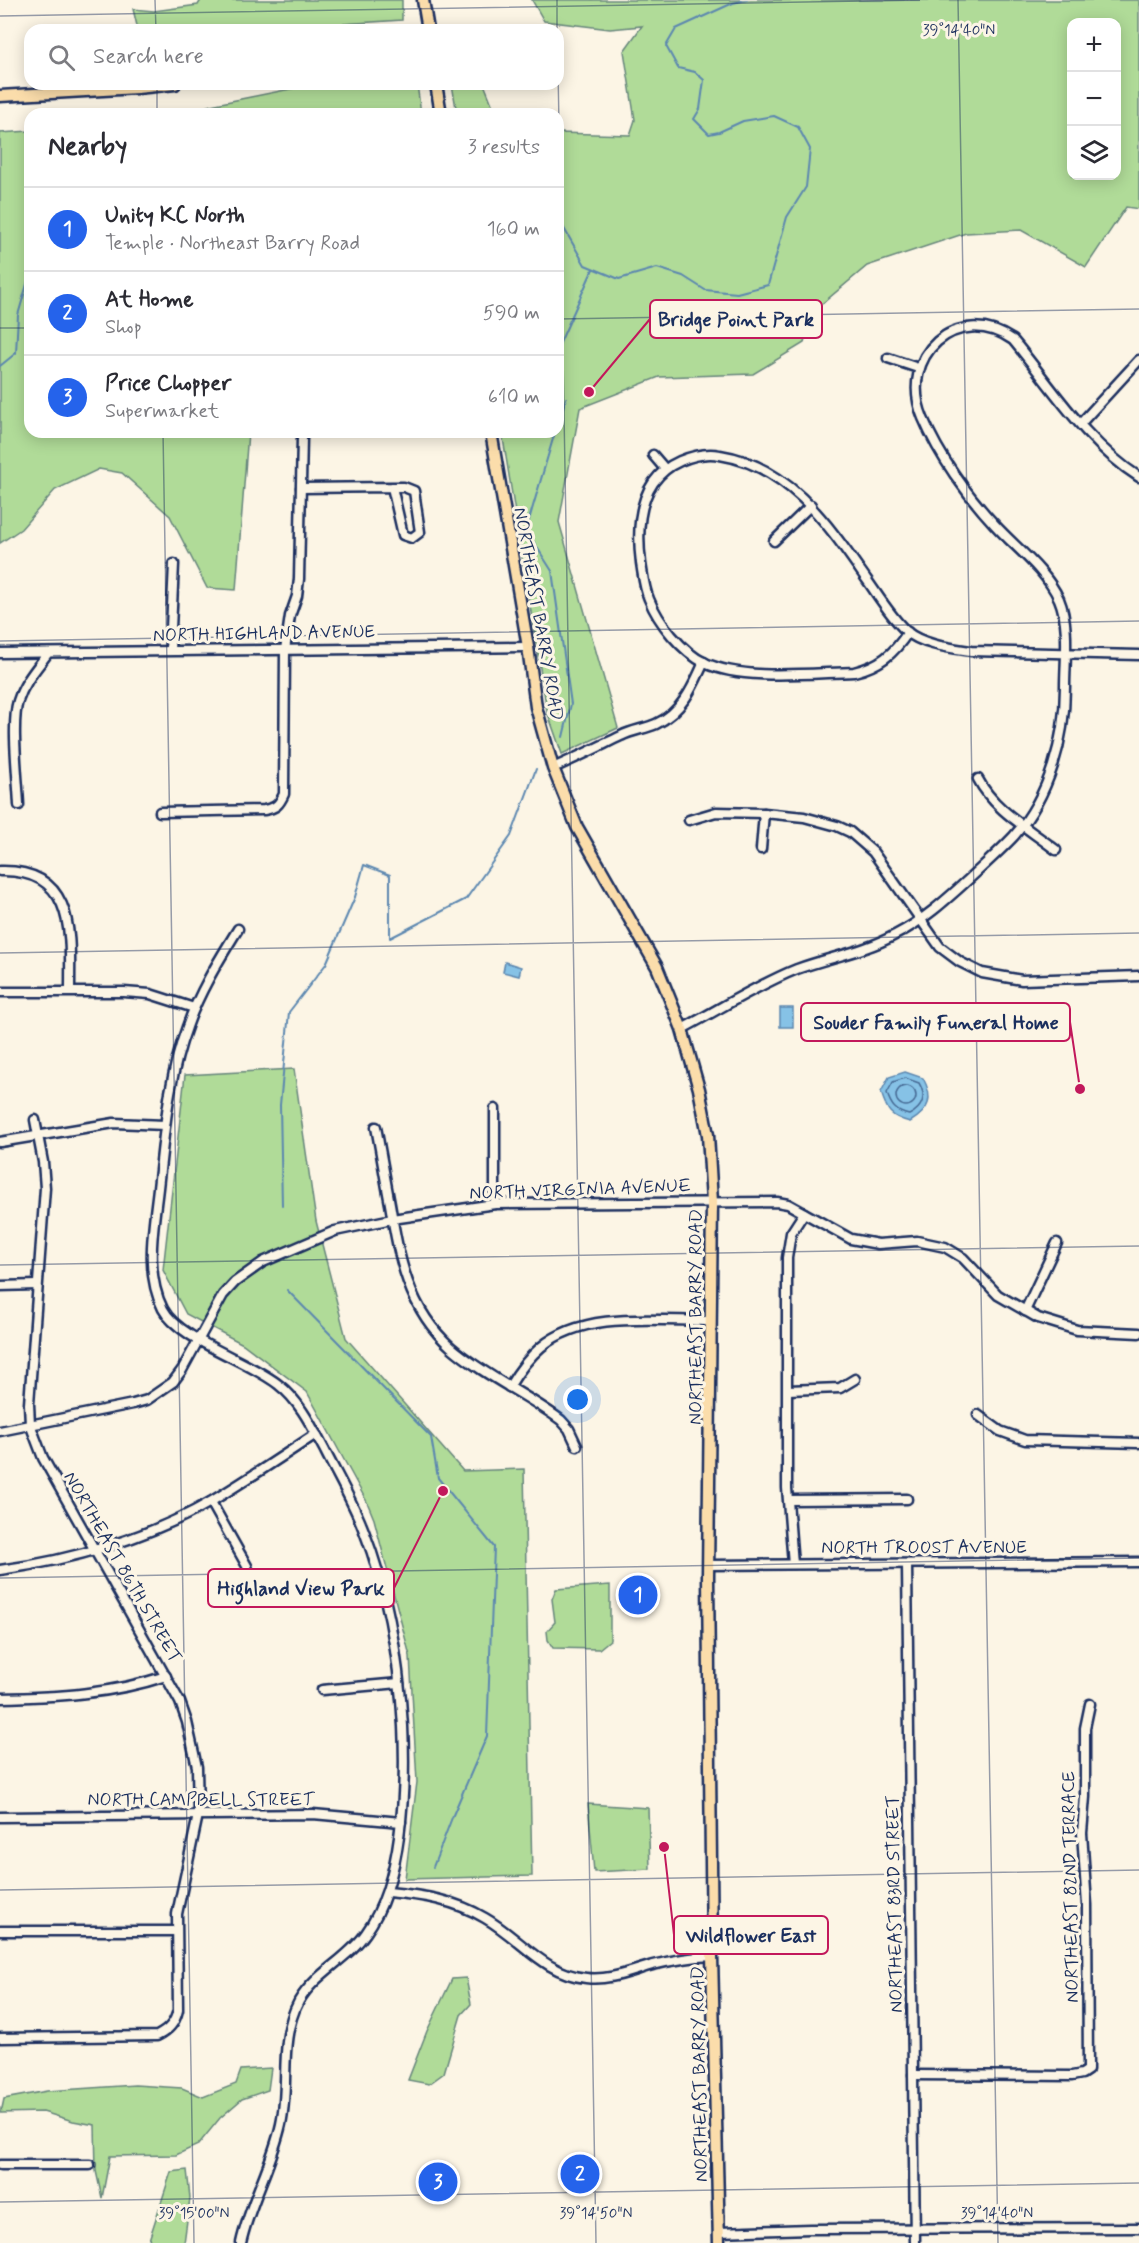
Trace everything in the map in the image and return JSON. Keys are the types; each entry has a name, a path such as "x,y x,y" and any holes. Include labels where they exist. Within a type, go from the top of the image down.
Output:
{"main road":[{"path":"423,0 427,24"},
{"path":"0,96 103,90"},
{"path":"437,90 440,108"},
{"name":"NORTHEAST BARRY ROAD","path":"492,438 536,707 553,768 577,827 657,967 682,1029 699,1089 708,1136 712,1202 708,1565 712,1956 719,2237"}],"street":[{"path":"682,1029 797,969 874,945 896,935 921,919 992,858 1023,824 1047,780 1062,735 1064,718 1065,620 1060,601 1043,573 974,501 948,464 922,417 916,387 918,368 925,355 940,339 962,329 989,328 1003,333 1013,340 1060,402 1107,452 1139,477"},
{"path":"888,358 918,368"},
{"path":"1081,423 1139,360"},
{"path":"160,812 264,810 275,808 280,804 284,794 285,650 290,616 297,596 302,438"},
{"path":"908,632 883,661 869,669 854,672 755,673 704,663 680,644 663,624 648,597 640,548 640,513 649,489 664,470 682,460 703,454 717,454 737,459 776,476 793,488 811,506 888,610 908,632 945,647 971,651 1139,655"},
{"path":"653,455 664,470"},
{"path":"301,488 392,487 404,487 414,491 420,532 412,538 403,535 392,487"},
{"path":"774,540 811,506"},
{"path":"170,650 174,564"},
{"name":"NORTH HIGHLAND AVENUE","path":"0,653 528,647"},
{"path":"19,805 15,718 17,703 31,675 48,653"},
{"path":"553,768 671,714 688,695 704,663"},
{"path":"978,779 985,792 998,806 1056,850"},
{"path":"689,820 716,812 764,813 804,817 850,832 873,852 931,935 950,955 972,969 994,976 1022,980 1139,976"},
{"path":"761,849 764,813"},
{"path":"0,872 10,871 32,876 41,880 58,896 68,921 70,991"},
{"path":"238,929 213,969 194,1008 173,1070 152,1246 155,1287 164,1310 173,1324 256,1369 282,1387 300,1408 316,1434 364,1528 381,1583 399,1683 404,1759 401,1822 388,1892 368,1932 354,1948 312,1985 300,2001 287,2037 282,2123 247,2219 241,2243"},
{"path":"0,992 70,991 150,994 194,1008"},
{"path":"495,1109 495,1204"},
{"name":"NORTHEAST 86TH STREET","path":"0,2038 156,2036 171,2026 176,2020 178,2010 176,1931 181,1893 191,1856 198,1815 196,1767 180,1702 43,1458 30,1424 29,1404 45,1188 35,1120"},
{"path":"0,1142 114,1123 165,1125"},
{"path":"376,1127 403,1272 413,1299 428,1322 462,1355 561,1420 569,1429 577,1446"},
{"name":"NORTH VIRGINIA AVENUE","path":"0,1431 147,1400 173,1382 183,1370 223,1295 248,1271 272,1258 335,1232 392,1219 495,1204 777,1202 788,1204 839,1234 864,1243 917,1241 945,1246 963,1258 998,1295 1038,1318 1077,1330 1139,1333"},
{"path":"793,1564 789,1500 787,1251 790,1233 804,1213"},
{"path":"1025,1311 1057,1243"},
{"path":"0,1286 37,1285"},
{"path":"509,1386 523,1366 542,1346 576,1327 596,1322 711,1321"},
{"path":"788,1390 840,1389 855,1379"},
{"path":"978,1415 1000,1431 1025,1440 1139,1443"},
{"path":"0,1570 37,1564 94,1550 127,1540 180,1518 211,1502 316,1434"},
{"path":"789,1500 907,1498"},
{"path":"211,1502 247,1566 250,1576 249,1588"},
{"name":"NORTH TROOST AVENUE","path":"708,1565 1139,1562"},
{"name":"NORTHEAST 83RD STREET","path":"907,1565 915,2243"},
{"path":"0,1698 101,1692 142,1684 166,1676"},
{"path":"322,1690 399,1683"},
{"name":"NORTHEAST 82ND TERRACE","path":"913,2075 1072,2076 1088,2070 1087,1916 1082,1833 1085,1797 1085,1728 1090,1704"},
{"name":"NORTH CAMPBELL STREET","path":"0,1818 313,1814 401,1822"},
{"path":"388,1892 436,1898 458,1904 485,1917 538,1959 560,1972 587,1979 607,1979 671,1960 712,1956"},
{"path":"0,1931 176,1931"},
{"path":"0,2165 90,2165"},
{"path":"719,2237 810,2229 1139,2228"}],"green space":[{"path":"201,0 402,0 402,20 342,24 137,24 133,9 154,11 198,5"},
{"path":"532,0 1139,0 1139,209 1126,207 1086,267 1021,230 966,233 867,266 810,314 804,343 753,374 659,377 580,408 559,522 618,728 562,754 547,711 503,438 564,438 564,133 630,135 635,120 624,51 642,26 610,29 544,21"},
{"path":"285,90 418,90 420,108 202,108"},
{"path":"453,90 486,90 494,108 456,108"},
{"path":"24,131 24,438 248,438 236,590 207,588 170,516 122,473 99,469 55,490 21,529 0,543 0,133"},
{"path":"294,1069 316,1221 346,1338 463,1471 524,1469 532,1876 405,1879 417,1782 410,1656 374,1519 307,1392 243,1344 186,1314 163,1270 185,1075"},
{"path":"610,1585 610,1640 599,1649 553,1648 548,1640 547,1631 555,1622 552,1599 556,1589"},
{"path":"588,1804 648,1808 650,1869 594,1872"},
{"path":"466,1978 471,2004 461,2015 444,2073 429,2084 408,2080 427,2031 452,1979"},
{"path":"271,2068 268,2090 242,2099 220,2118 198,2145 176,2155 110,2156 102,2198 96,2171 95,2125 43,2112 1,2113 4,2099 47,2091 135,2085 182,2088 203,2097 236,2084 241,2070"},
{"path":"187,2170 190,2198 184,2243 148,2243 171,2172"}],"water":[{"path":"505,962 521,967 519,976 503,972"},
{"path":"780,1008 793,1008 793,1027 780,1027"},
{"path":"905,1072 923,1078 929,1098 926,1108 910,1122 890,1112 881,1092 889,1077"}],"waterway":[{"path":"564,228 585,265 619,279 657,268 683,276 705,290 737,293 768,285 787,217 806,187 810,149 798,127 774,116 743,121 709,134 694,119 700,109 704,80 695,72 678,68 666,46 676,29 733,3 747,0"},
{"path":"564,334 593,269"},
{"path":"0,366 16,353 18,315 24,294"},
{"path":"564,404 566,398"},
{"path":"553,438 526,530 552,571 571,704 563,737"},
{"path":"282,1205 280,1105 289,1012 326,964 355,897 364,865 390,875 390,938 466,899 511,836 536,769"},
{"path":"287,1290 431,1437 438,1478 494,1547 487,1736 433,1867"}],"place":[{"name":"Bridge Point Park","path":"589,392"},
{"name":"Souder Family Funeral Home","path":"1080,1089"},
{"name":"Highland View Park","path":"443,1491"},
{"name":"Unity KC North","path":"638,1595"},
{"name":"Wildflower East","path":"664,1847"},
{"name":"At Home","path":"580,2174"},
{"name":"Price Chopper","path":"438,2182"}]}
